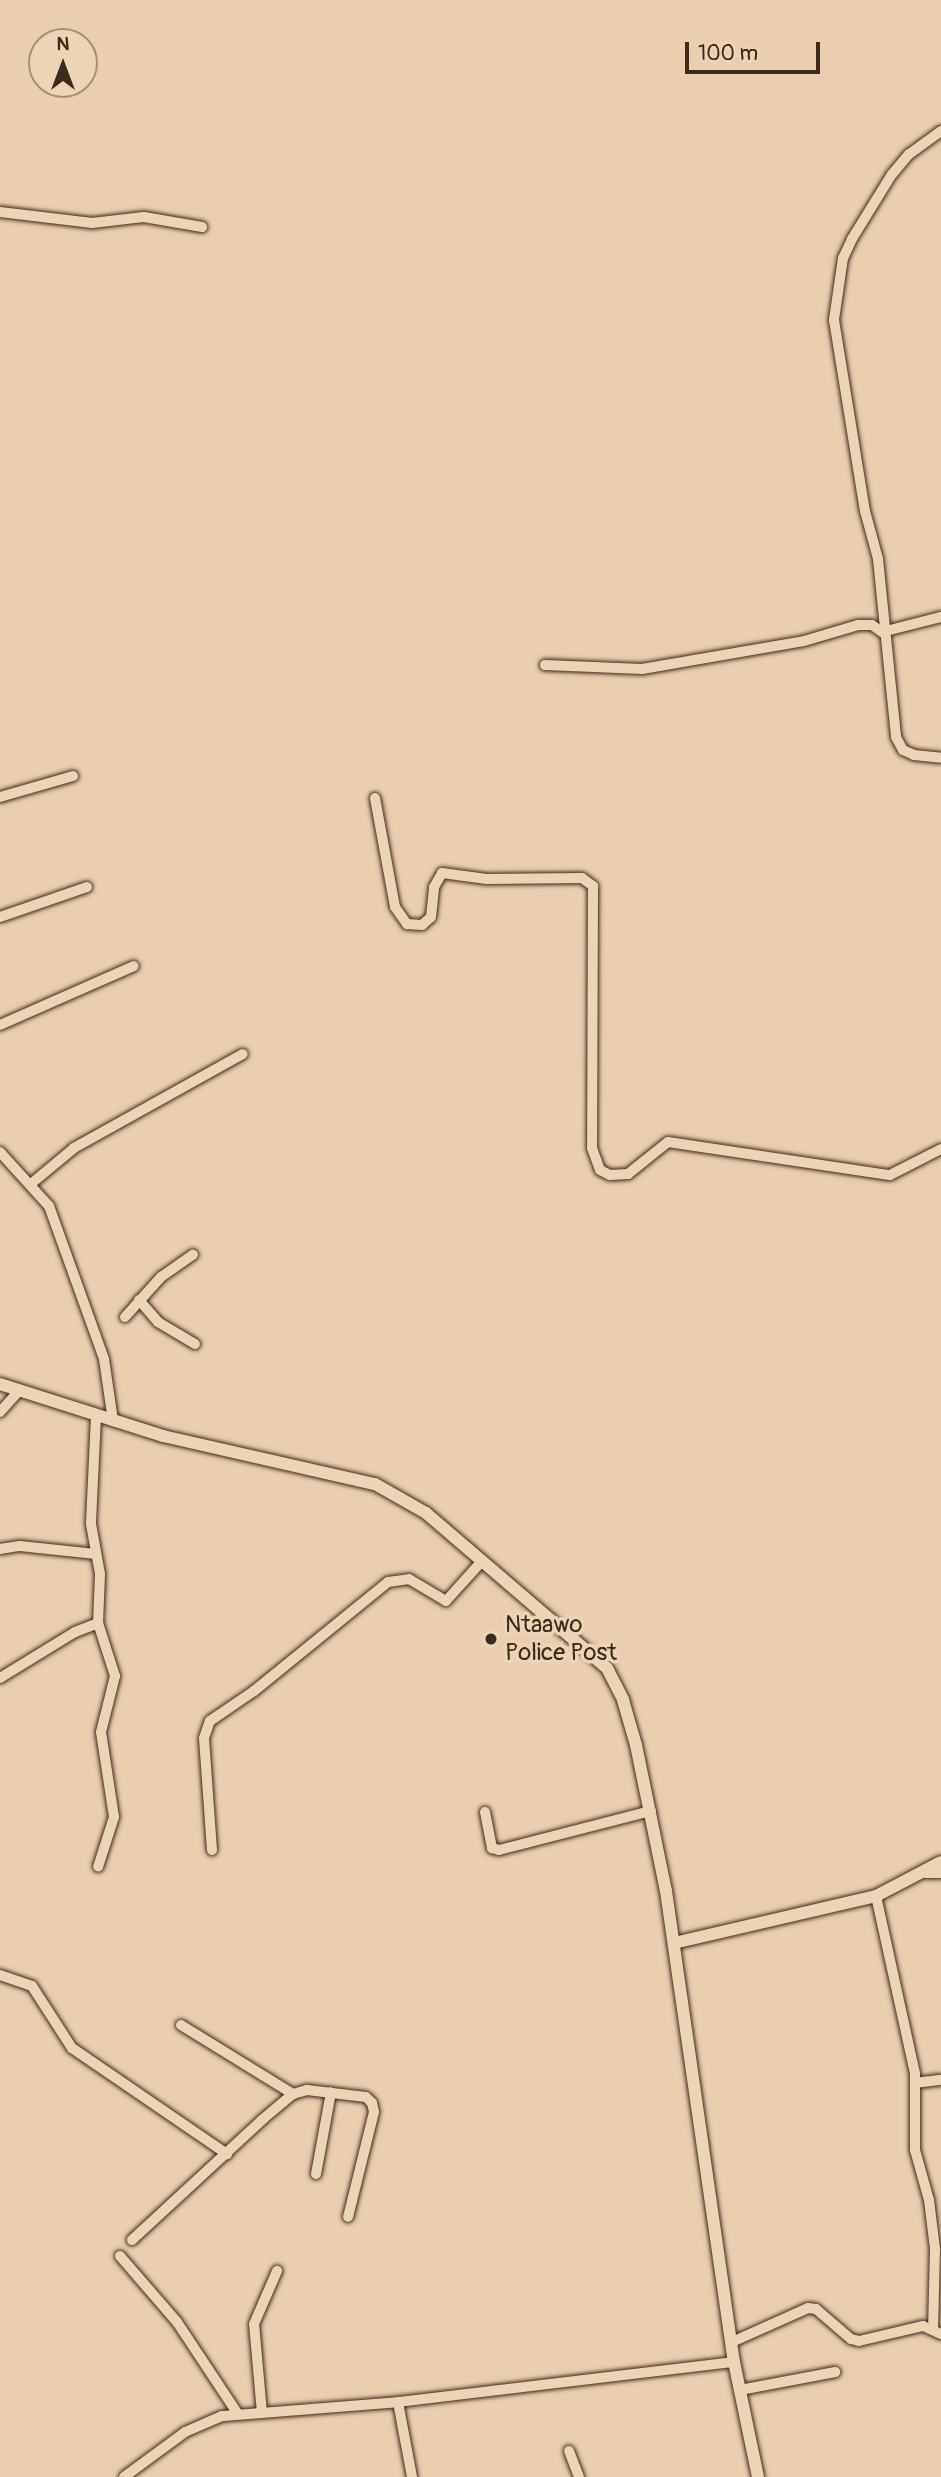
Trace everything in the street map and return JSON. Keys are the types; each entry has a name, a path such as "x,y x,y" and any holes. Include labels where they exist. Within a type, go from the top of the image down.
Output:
{"street":[{"path":"941,131 909,154 892,174 843,258 835,296 834,320 854,449 878,559 882,632 896,737 903,750 914,755 941,758"},
{"path":"0,212 92,223 144,217 202,227"},
{"path":"545,665 642,669 804,641 859,625 872,625 882,632 941,617"},
{"path":"0,797 73,776"},
{"path":"376,798 395,907 407,924 422,925 431,917 435,887 443,873 487,879 582,878 593,886 592,1148 600,1170 610,1175 628,1174 668,1142 890,1175 941,1149"},
{"path":"0,918 87,887"},
{"path":"0,1025 134,966"},
{"path":"32,1183 74,1148 243,1054"},
{"path":"0,1152 32,1183 49,1206 68,1252 104,1359 113,1421"},
{"path":"125,1317 139,1300 193,1255"},
{"path":"139,1300 158,1322 195,1344"},
{"path":"0,1384 113,1421 375,1484 426,1513 607,1668 623,1700 651,1811 674,1943 734,2362 758,2477"},
{"path":"0,1412 19,1391"},
{"path":"96,1416 91,1524 96,1553 99,1623 115,1676 101,1732 114,1817 99,1867"},
{"path":"0,1549 20,1546 96,1553"},
{"path":"212,1850 204,1738 210,1721 254,1691 388,1582 410,1580 446,1601 482,1561"},
{"path":"0,1678 75,1632 99,1623"},
{"path":"485,1812 492,1849 499,1850 651,1811"},
{"path":"674,1943 876,1896 926,1873 941,1862"},
{"path":"926,1873 941,1873"},
{"path":"732,2343 808,2308 816,2309 859,2341 880,2340 915,2327 937,2332 935,2249 915,2150 915,2083 908,2028 876,1896"},
{"path":"0,1975 32,1986 72,2048 228,2154"},
{"path":"181,2025 293,2094"},
{"path":"915,2083 941,2080"},
{"path":"132,2240 293,2094 307,2090 366,2097 374,2112 348,2217"},
{"path":"316,2174 331,2092"},
{"path":"120,2256 177,2322 238,2414"},
{"path":"262,2413 254,2324 277,2271"},
{"path":"124,2477 206,2419 238,2414 398,2402 734,2362"},
{"path":"740,2390 835,2372"},
{"path":"398,2402 412,2477"},
{"path":"569,2451 579,2477"}],"place":[{"name":"Ntaawo Police Post","path":"491,1639"}]}
